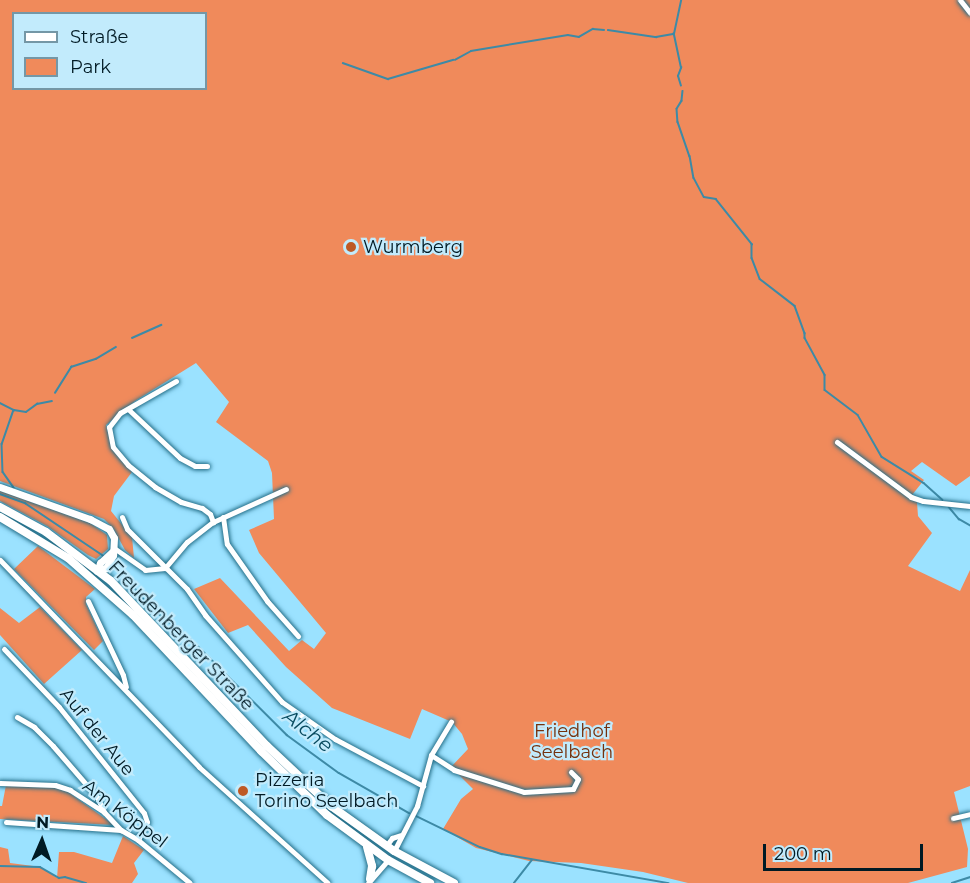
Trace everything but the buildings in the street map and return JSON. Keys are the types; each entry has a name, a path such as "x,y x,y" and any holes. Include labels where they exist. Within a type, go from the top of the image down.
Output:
{"main road":[{"name":"Freudenberger Straße","path":"0,507 46,532 95,574 289,779 327,814 385,858 430,883"},
{"name":"Freudenberger Straße","path":"0,517 51,546 127,597 288,766 345,817 394,851 454,883"},
{"path":"367,845 371,857 370,878"},
{"path":"385,858 386,846"},
{"path":"385,858 394,851"}],"street":[{"path":"960,0 970,13"},
{"path":"176,381 120,413 109,427 112,447 128,465 155,487 181,501 202,508 210,514 213,522"},
{"path":"128,409 180,458 195,466 207,466"},
{"path":"837,442 910,497 923,501 970,506"},
{"path":"0,487 98,522 109,529 112,552 95,574"},
{"path":"112,552 145,570 165,568 187,542 213,522 286,489"},
{"path":"122,517 127,529 187,589 205,615 282,702 335,739 423,786"},
{"path":"223,517 227,544 267,601 298,636"},
{"path":"0,560 126,688 199,767 328,883"},
{"path":"88,601 123,675 126,688"},
{"name":"Auf der Aue","path":"4,649 59,707 144,813 147,822 138,840"},
{"path":"17,717 34,727 53,746 98,797 104,812"},
{"path":"394,851 413,815 431,755 451,722"},
{"path":"431,755 454,770 524,792 573,789 578,779 571,772"},
{"name":"Am Köppel","path":"0,783 63,787 104,812 121,830 138,840 190,883"},
{"path":"953,818 970,814"},
{"path":"6,822 121,830"},
{"path":"386,846 392,838 401,835"},
{"path":"370,878 385,858"}],"green space":[{"name":"Friedhof Seelbach","path":"0,0 970,0 970,476 956,486 922,462 911,471 924,480 912,495 917,502 918,516 932,533 908,566 960,591 970,570 970,786 954,792 968,849 967,867 908,883 688,883 643,872 581,863 529,861 476,848 443,829 461,799 473,789 451,767 468,749 462,734 452,722 422,709 410,739 332,708 286,667 248,625 228,633 194,589 220,578 289,651 302,640 314,649 326,633 259,553 249,530 274,519 272,473 268,461 216,422 229,402 196,363 135,401 106,425 113,450 132,472 114,496 111,511 132,537 134,558 125,550 113,528 104,519 0,481"},
{"path":"0,490 90,523 107,535 108,549 96,559 88,555 47,526 0,501"},
{"path":"38,546 95,589 86,597 86,604 103,641 94,650 14,569"},
{"path":"40,607 82,650 44,684 0,635 0,608 19,623"},
{"path":"6,785 61,787 114,825 0,819 0,806 2,806"},
{"path":"123,836 144,850 134,863 138,874 132,883 0,883 0,847 8,849 10,863 41,867 57,878 59,852 74,852 112,863"}],"waterway":[{"path":"681,0 674,34 681,68 678,76 681,86"},
{"path":"455,60 471,51 568,35 579,37 593,29 604,30"},
{"path":"608,30 656,37 673,34"},
{"path":"343,63 388,79 453,60"},
{"path":"683,91 682,101 677,109 678,122 690,156 694,178 704,197 716,199 752,244 752,258 760,279 795,306 805,338 825,375 825,390 858,415 882,457 924,483 943,500"},
{"path":"132,338 161,325"},
{"path":"55,393 71,367 96,359 116,347"},
{"path":"14,410 26,412 37,404 52,401"},
{"name":"Alche","path":"0,403 14,410 2,444 3,472 14,488"},
{"name":"Alche","path":"0,494 25,503 104,556"},
{"path":"949,507 959,519 970,525"},
{"name":"Alche","path":"112,563 150,607 193,641 287,735 339,773 409,813"},
{"name":"Alche","path":"414,815 480,847 502,854 669,883"},
{"path":"514,883 532,860"},
{"path":"0,866 40,867 59,878 65,877 86,883"},
{"name":"Alche","path":"952,883 970,877"}],"place":[{"name":"Wurmberg","path":"351,247"},
{"name":"Pizzeria Torino Seelbach","path":"243,791"}]}
